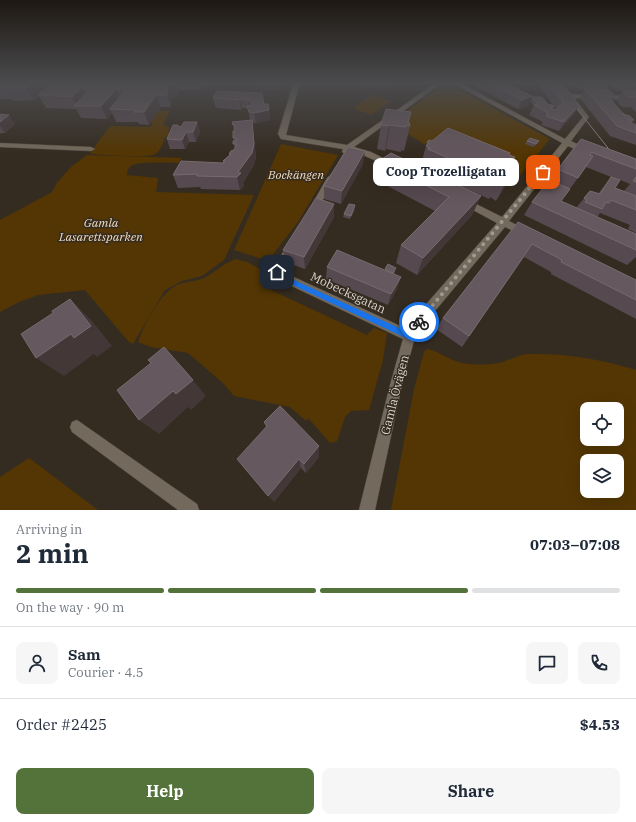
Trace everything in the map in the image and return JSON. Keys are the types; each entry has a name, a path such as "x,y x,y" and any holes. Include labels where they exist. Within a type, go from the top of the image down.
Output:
{"street":[{"path":"291,106 289,117 282,134 284,137 348,148 368,154 400,170"},
{"path":"309,216 348,148 407,106"},
{"path":"498,106 566,142 595,154"},
{"name":"Gamla Övägen","path":"367,510 396,385 410,336 426,313 566,142 583,124 586,117 577,106"},
{"path":"0,145 91,149"},
{"path":"456,198 537,239"},
{"name":"Mobecksgatan","path":"294,241 277,272 281,276 410,336"},
{"path":"77,427 191,510"}],"green space":[{"path":"356,106 384,106 371,115 353,108"},
{"path":"414,106 489,106 550,139 518,178 498,169 436,151 406,133 389,125"},
{"path":"158,111 170,111 163,124 170,128 167,131 171,132 171,135 164,138 161,148 155,154 149,156 132,156 101,155 90,153 109,127 148,127 153,125 151,122"},
{"name":"Bockängen","path":"281,144 338,155 298,222 268,261 234,250"},
{"name":"Gamla Lasarettsparken","path":"87,155 182,158 178,163 140,163 129,168 127,175 158,178 156,192 254,195 224,260 202,276 182,281 165,290 133,344 128,341 85,290 38,295 19,302 0,312 0,220 52,192 57,183 71,167"},
{"path":"236,259 247,262 264,271 265,286 271,290 367,335 374,328 387,333 383,360 369,410 351,411 345,417 337,441 330,443 309,419 305,420 290,407 234,396 223,383 188,353 151,347 138,342 153,310 171,289 180,284 204,278"},
{"path":"427,349 462,363 469,364 499,363 520,355 542,354 596,360 636,370 636,510 391,510 414,389 424,352"},
{"path":"29,458 98,510 0,510 0,477"}],"building":[{"path":"113,106 148,106 144,112 134,112 135,110 110,109"},
{"path":"247,106 268,106 269,110 254,113 249,112"},
{"path":"535,106 553,106 551,108 556,110 560,106 578,106 564,122 546,116 548,113"},
{"path":"600,106 616,106 632,123 636,125 636,133 617,126"},
{"path":"386,109 411,112 408,122 410,126 381,125"},
{"path":"0,114 9,115 0,122"},
{"path":"623,114 630,116 634,120 629,120"},
{"path":"252,120 254,144 252,153 238,172 241,173 237,177 197,176 197,174 173,175 181,161 223,163 237,144 233,144 233,141 236,141 236,138 233,138 235,125 233,125 232,122"},
{"path":"184,122 197,122 193,132 186,132 182,140 167,139 173,125 178,125 181,127"},
{"path":"448,128 510,153 509,155 515,157 504,168 513,172 506,182 499,179 498,180 428,149 430,148 426,146 429,143 427,142 429,140 432,141"},
{"path":"530,138 539,141 536,144 527,141"},
{"path":"581,139 636,159 636,169 591,152 590,155 593,156 578,178 558,169"},
{"path":"348,147 365,151 342,191 324,186"},
{"path":"391,153 481,196 423,258 401,245 449,197 379,161"},
{"path":"611,177 620,180 615,188 636,196 636,210 611,200 609,203 606,202 602,209 585,202 587,200 584,198 590,191 600,194"},
{"path":"549,180 570,189 561,201 636,234 636,250 532,202"},
{"path":"316,198 334,204 304,257 283,250"},
{"path":"349,204 355,205 351,216 344,214"},
{"path":"518,222 636,280 636,300 561,262 562,260 532,244 469,336 443,318"},
{"path":"337,250 401,277 391,294 327,267"},
{"path":"388,264 396,268 393,273 385,269"},
{"path":"70,299 91,326 74,338 71,334 36,358 21,334 53,313 52,311"},
{"path":"164,347 193,380 176,394 173,391 139,420 117,390 151,363 148,360"},
{"path":"280,406 319,446 304,464 299,459 268,496 237,459 267,426 264,422"}],"tram line":[{"path":"575,106 615,157"}],"way so far":[{"path":"419,322 496,231 543,172"}],"place":[{"name":"Coop Trozelligatan","path":"543,172"}],"route":[{"path":"277,272 281,276 410,336 419,322"}]}
